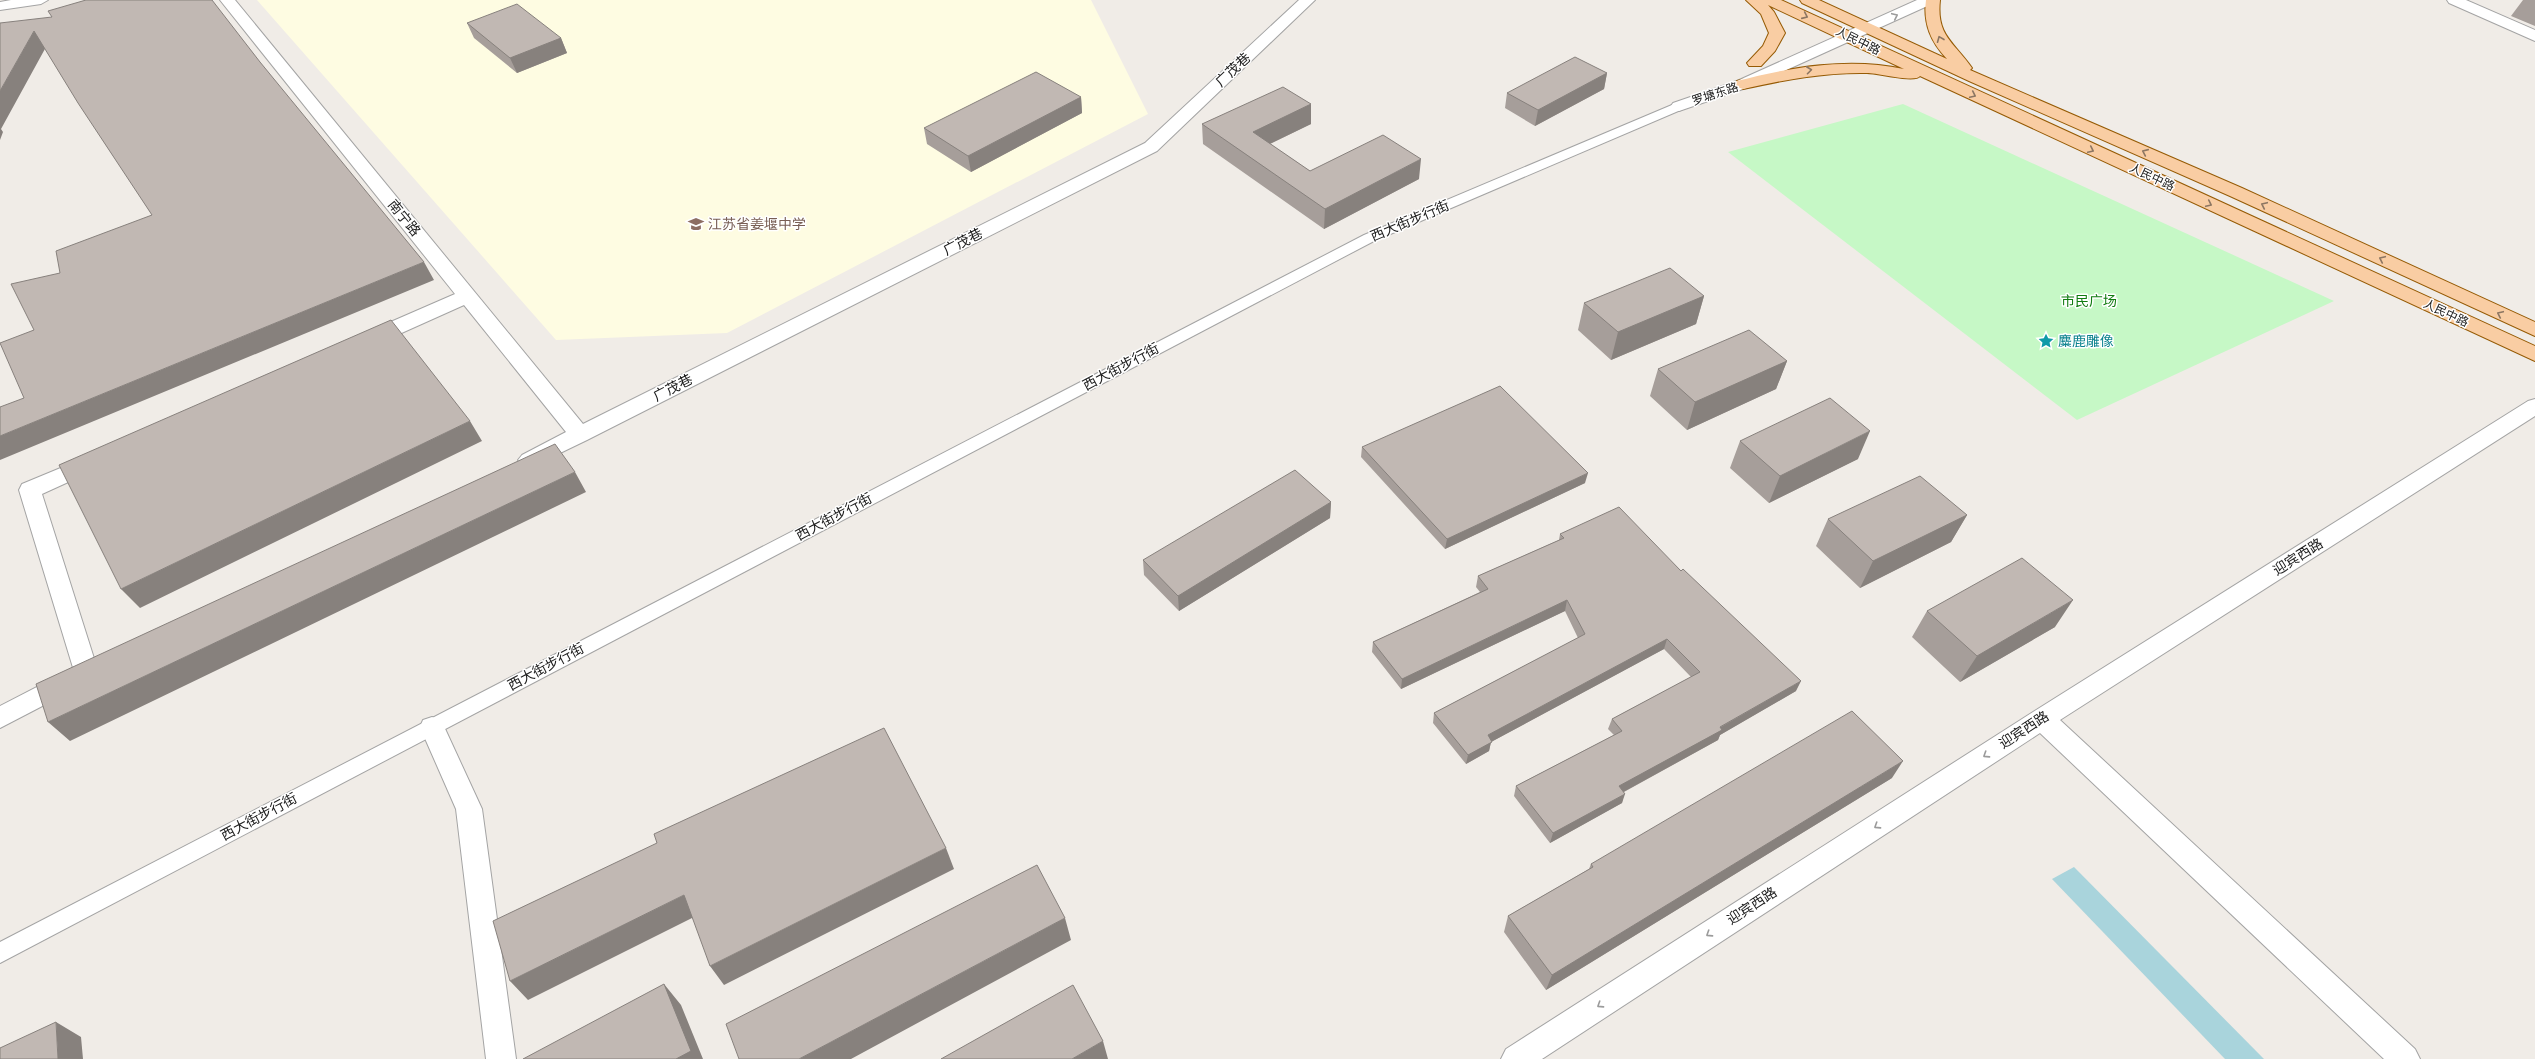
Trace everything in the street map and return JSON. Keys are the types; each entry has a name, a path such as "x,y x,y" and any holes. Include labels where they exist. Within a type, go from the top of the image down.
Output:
{"main road":[{"path":"1753,0 1767,12 1777,33 1770,48 1755,64"},
{"name":"人民中路","path":"1769,0 1834,29 1950,85 2535,354"},
{"name":"人民中路","path":"1807,0 1854,20 1975,78 2236,192 2535,330"},
{"path":"1933,0 1930,15 1943,46 1975,78"},
{"path":"1743,84 1806,70 1854,66 1901,72 1950,85"}],"street":[{"path":"0,6 41,0"},
{"name":"南宁路","path":"228,0 580,435"},
{"name":"广茂巷","path":"509,470 1151,147 1308,0"},
{"name":"罗塘东路","path":"1679,106 1715,81 1898,0"},
{"name":"罗塘东路","path":"1679,106 1743,84 1850,37 1929,0"},
{"path":"2454,0 2535,36"},
{"name":"西大街步行街","path":"0,953 1369,238 1679,106"},
{"path":"351,348 467,296"},
{"name":"迎宾西路","path":"1516,1059 2042,718 2535,406"},
{"path":"0,718 94,668 30,490 110,455"},
{"path":"2042,718 2405,1059"},
{"path":"432,727 469,809 502,1059"}],"shaded area":[{"name":"江苏省姜堰中学","path":"257,0 1091,0 1148,114 727,333 556,340"}],"green space":[{"name":"市民广场","path":"1903,104 2334,301 2077,420 1728,152"}],"water":[{"path":"2074,867 2264,1059 2225,1059 2052,879"}],"building":[{"path":"86,0 212,0 260,62 424,262 0,436 0,407 24,398 0,343 34,330 11,284 60,273 56,251 152,215 78,103 34,31 0,91 0,23 52,17 48,11"},
{"path":"517,4 561,38 510,58 467,23"},
{"path":"1575,57 1607,73 1538,110 1507,93"},
{"path":"1036,72 1081,97 968,156 924,128"},
{"path":"1283,87 1311,104 1253,132 1310,171 1383,135 1421,159 1325,209 1202,124"},
{"path":"1670,268 1704,296 1618,332 1584,303"},
{"path":"391,320 470,421 121,589 59,465"},
{"path":"1749,330 1787,361 1695,402 1658,369"},
{"path":"1500,386 1588,473 1447,539 1362,447"},
{"path":"1830,398 1870,431 1780,476 1740,441"},
{"path":"555,444 575,472 48,722 36,684"},
{"path":"1295,470 1331,502 1178,596 1143,560"},
{"path":"1920,476 1967,515 1873,561 1828,519"},
{"path":"1619,507 1681,571 1683,569 1801,681 1720,727 1722,730 1619,786 1625,794 1553,833 1516,786 1622,731 1612,719 1700,672 1667,639 1488,735 1492,742 1468,755 1434,713 1585,634 1567,600 1402,679 1373,642 1488,589 1478,576 1564,538 1560,534"},
{"path":"2022,558 2073,600 1977,656 1927,611"},
{"path":"1852,711 1903,761 1552,975 1508,916 1593,867 1591,864"},
{"path":"884,728 946,848 710,966 684,895 510,981 493,921 657,843 654,834"},
{"path":"1037,865 1065,918 799,1059 739,1059 726,1024"},
{"path":"664,984 691,1051 676,1059 523,1059"},
{"path":"1073,985 1103,1041 1072,1059 941,1059"},
{"path":"56,1022 58,1059 0,1059 0,1048"}],"place":[{"name":"江苏省姜堰中学","path":"696,224"},
{"name":"麋鹿雕像","path":"2046,341"}]}
